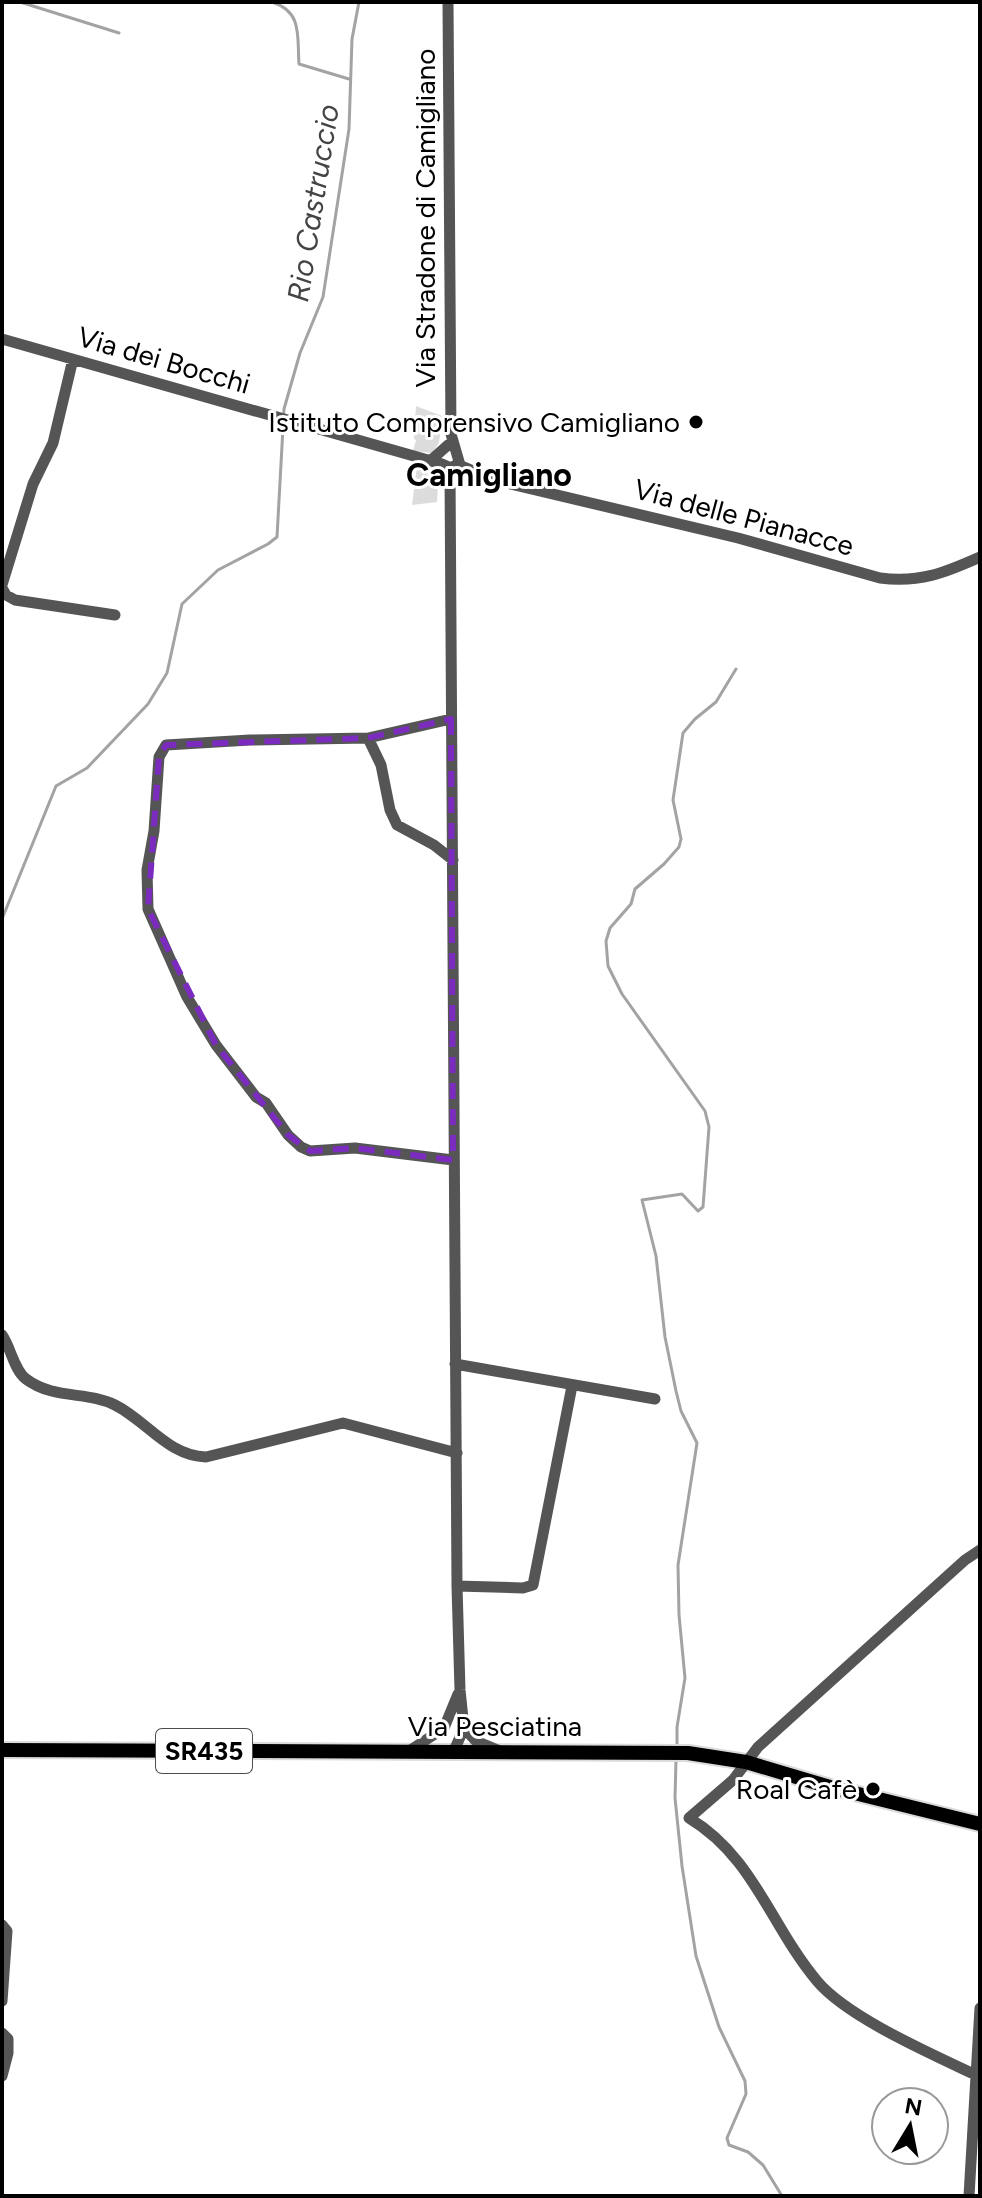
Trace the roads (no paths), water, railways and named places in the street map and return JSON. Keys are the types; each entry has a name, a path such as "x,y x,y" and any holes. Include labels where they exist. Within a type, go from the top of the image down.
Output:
{"main road":[{"name":"Via Pesciatina","path":"2,1750 676,1753 746,1762 830,1787 980,1824"}],"street":[{"name":"Via Stradone di Camigliano","path":"448,2 449,440 458,471 450,506 451,719"},
{"name":"Via dei Bocchi","path":"2,339 458,471"},
{"path":"73,359 53,443 33,484 2,586 6,595 15,600 115,615"},
{"path":"430,461 449,440"},
{"name":"Via delle Pianacce","path":"458,471 738,538 880,578 903,580 936,576 980,557"},
{"path":"453,1160 355,1148 310,1151 301,1147 288,1135 266,1103 256,1097 216,1045 187,997 148,909 147,870 154,831 159,757 166,745 368,738 451,719 457,1586 464,1728 453,1753"},
{"path":"368,738 381,765 390,810 397,825 434,845 453,860"},
{"path":"2,1335 26,1379 72,1397 100,1399 118,1406 169,1445 187,1454 206,1457 343,1423 457,1453"},
{"path":"455,1364 655,1399"},
{"path":"457,1586 523,1588 533,1585 572,1386"},
{"path":"979,2076 849,2009 818,1983 780,1930 753,1881 726,1846 689,1818 733,1780 758,1747 965,1560 980,1550"},
{"path":"406,1753 444,1728 460,1690"},
{"path":"444,1728 453,1753"},
{"path":"464,1728 476,1741 506,1753"},
{"path":"2,1925 7,1931 2,2001"},
{"path":"969,2196 979,2076 980,2008"},
{"path":"2,2033 8,2039 8,2053 2,2076"}],"waterway":[{"path":"20,2 119,33"},
{"path":"272,2 282,6 294,19 299,64 349,79"},
{"name":"Rio Castruccio","path":"2,919 56,786 87,768 148,704 167,673 182,604 218,570 277,537 284,409 300,353 323,297 349,129 352,39 359,2"},
{"path":"677,1748 685,1678 678,1565 697,1443 681,1411 676,1391 665,1337 656,1256 642,1200 682,1194 698,1211 703,1207 709,1127 705,1111 622,994 608,966 606,941 610,928 631,904 635,889 679,847 681,839 673,800 683,733 716,702 736,669"},
{"path":"676,1760 675,1798 696,1956 719,2027 745,2081 746,2094 727,2138 729,2145 748,2152 763,2165 782,2196"}],"place":[{"name":"Istituto Comprensivo Camigliano","path":"696,422"},
{"name":"Roal Cafè","path":"873,1789"}],"district":[{"name":"Camigliano","path":"489,475"}]}
